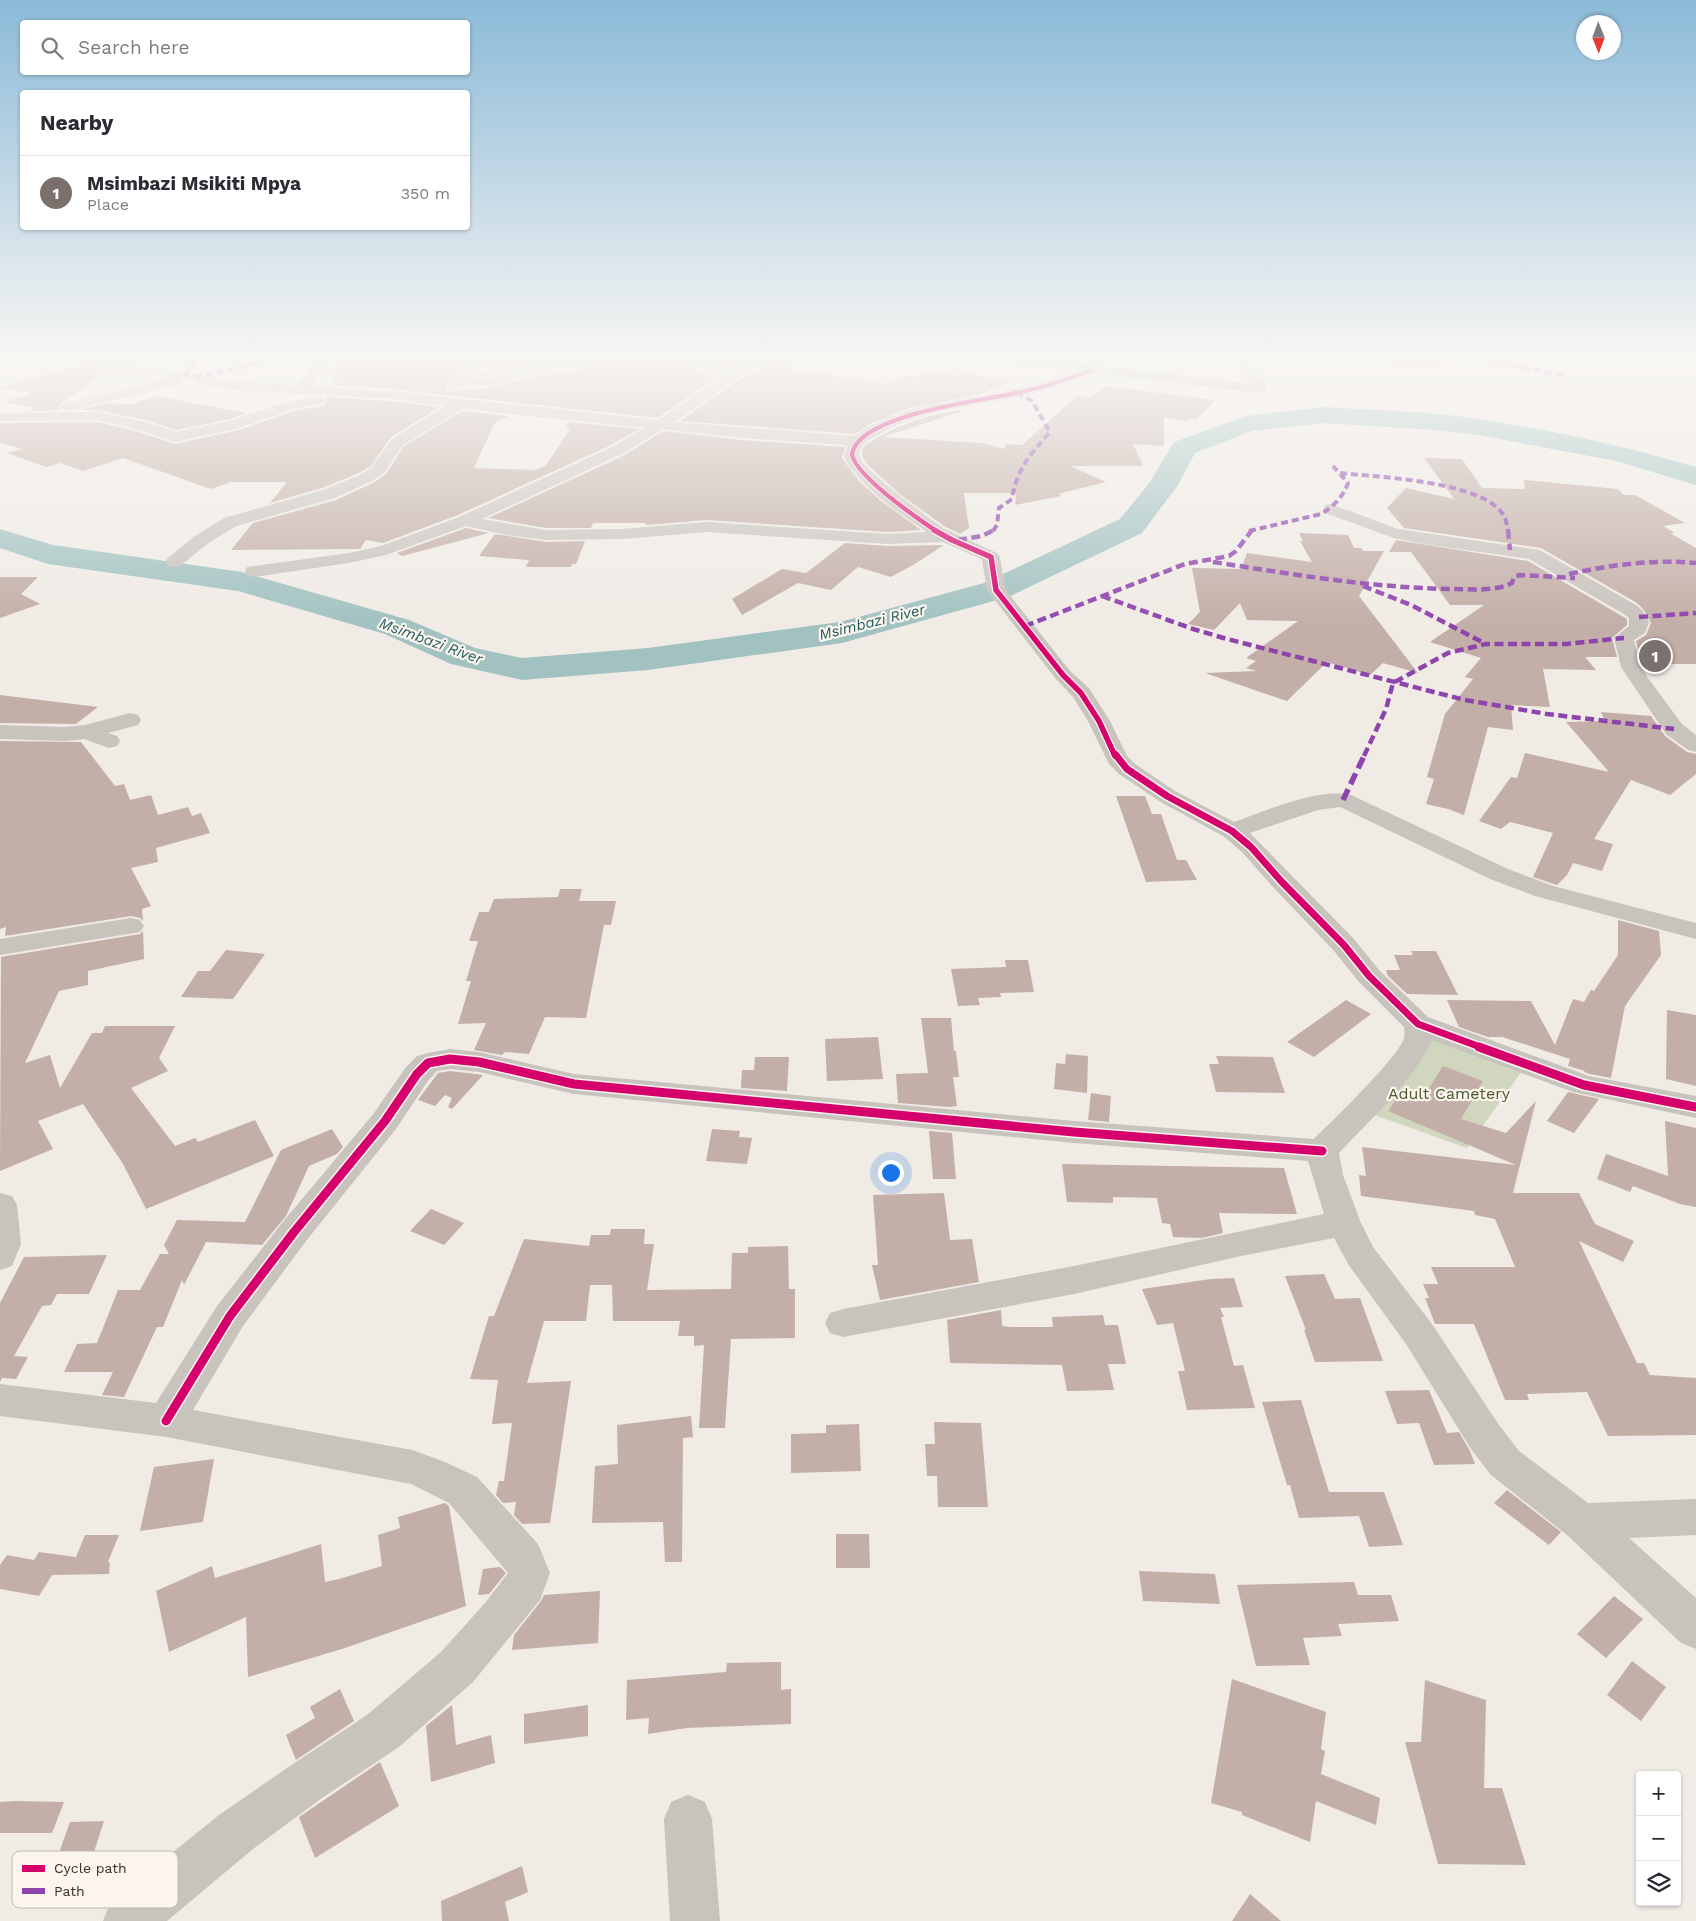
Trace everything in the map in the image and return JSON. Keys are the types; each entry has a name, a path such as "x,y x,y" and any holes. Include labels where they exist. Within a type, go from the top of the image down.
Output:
{"street":[{"path":"174,562 196,542 230,522 329,494 366,478 378,470 394,447"},
{"path":"254,571 349,558 386,550 465,521 601,459 623,447"},
{"path":"855,447 851,454 852,459 861,472 887,494 944,536 992,557 996,590 1054,664 1081,693 1099,720 1118,759 1126,769 1167,796 1232,831 1251,847 1280,880 1344,945 1369,976 1418,1024 1584,1085 1696,1107"},
{"path":"1331,509 1394,532 1423,539 1534,554 1629,609 1640,620 1638,629 1624,638 1631,667 1674,729 1696,745"},
{"path":"465,521 507,530 546,535 621,534 707,527 888,539 944,536"},
{"path":"0,732 64,734 86,732 130,720"},
{"path":"86,732 109,741"},
{"path":"1232,831 1315,803 1343,800 1499,874 1544,891 1696,931"},
{"path":"0,947 131,926"},
{"path":"1322,1151 1386,1083 1413,1050 1419,1037 1418,1024"},
{"path":"166,1421 230,1316 294,1232 386,1120 416,1074 428,1063 450,1059 479,1062 574,1084 1074,1132 1322,1151"},
{"path":"1322,1151 1327,1176 1344,1223 1360,1255 1419,1334 1485,1438 1506,1463 1581,1522 1672,1603 1696,1628"},
{"path":"0,1206 4,1244 0,1258"},
{"path":"842,1323 1074,1280 1241,1243 1344,1223"},
{"path":"0,1400 166,1421 412,1467 463,1490 523,1558 529,1573 525,1586 506,1611 456,1667 426,1694 383,1731 306,1782 236,1832 178,1880"},
{"path":"1581,1522 1696,1517"},
{"path":"688,1819 695,1921"},
{"path":"128,1921 144,1908"}],"green space":[{"name":"Adult Cametery","path":"1427,1037 1522,1071 1467,1148 1369,1113"}],"building":[{"path":"14,447 384,447 371,466 359,473 322,488 270,503 287,482 231,482 211,489 123,458 83,471 60,463 46,467 7,453 23,449"},
{"path":"404,447 484,447 474,468 535,470 546,465 558,447 607,447 458,515 383,543 366,540 360,549 231,550 253,523 336,500 373,483 386,474"},
{"path":"638,447 845,447 842,458 859,481 880,500 921,530 888,532 707,520 646,525 646,523 593,523 591,528 546,528 488,518 625,455"},
{"path":"864,447 996,447 1005,449 1005,447 1134,447 1143,466 1070,466 1106,482 1058,494 1061,496 1015,505 1016,493 964,493 969,528 960,534 944,526 901,495 869,466 862,456"},
{"path":"1424,458 1462,459 1482,488 1525,489 1524,480 1618,489 1624,495 1635,495 1685,523 1663,526 1675,533 1670,533 1696,548 1696,664 1648,664 1640,657 1636,641 1646,635 1651,623 1644,610 1637,603 1541,548 1404,528 1387,508 1406,488 1454,499"},
{"path":"466,528 489,533 402,556 397,553"},
{"path":"1299,533 1348,535 1354,548 1361,548 1363,551 1384,551 1359,596 1418,673 1383,663 1370,675 1327,662 1287,701 1205,673 1256,671 1246,668 1256,661 1246,658 1298,621 1247,620 1240,603 1214,630 1188,624 1200,612 1192,568 1241,569 1247,553 1312,562 1300,541 1303,541"},
{"path":"495,534 546,542 585,541 576,564 572,564 571,567 526,567 529,560 479,556"},
{"path":"1396,540 1528,561 1627,619 1627,625 1612,638 1617,657 1585,657 1596,670 1543,669 1550,707 1511,705 1513,730 1488,727 1464,815 1426,804 1434,779 1427,777 1445,714 1473,679 1465,677 1481,658 1430,642 1484,605 1450,605 1411,552 1389,552"},
{"path":"845,543 888,546 944,545 891,577 858,567 831,590 798,583 742,615 732,599 782,569 806,573"},
{"path":"0,577 38,577 21,594 40,604 0,618"},
{"path":"0,695 98,707 76,724 0,723"},
{"path":"1601,712 1651,716 1665,736 1687,752 1696,754 1696,774 1670,795 1631,780 1594,839 1613,844 1602,871 1573,863 1567,875 1557,885 1533,877 1553,833 1510,822 1501,829 1479,821 1511,777 1517,778 1525,753 1609,772 1566,722 1605,721"},
{"path":"0,741 81,742 115,786 124,784 130,800 151,795 158,815 188,807 192,816 201,813 210,833 156,848 158,862 131,868 151,906 142,909 143,921 140,918 131,916 5,936 6,927 0,929"},
{"path":"1116,796 1145,796 1152,814 1161,814 1177,860 1186,860 1197,880 1146,882"},
{"path":"560,889 582,889 579,901 616,901 611,925 604,925 586,1018 545,1017 529,1054 505,1052 502,1055 474,1050 486,1023 458,1024 471,981 466,981 478,941 469,941 479,912 489,912 494,899 558,897"},
{"path":"1618,920 1659,931 1661,955 1625,1006 1611,1078 1590,1074 1568,1066 1570,1059 1502,1037 1488,1037 1459,1027 1447,1000 1531,1001 1555,1045 1573,999 1584,1002 1591,990 1594,991 1618,955"},
{"path":"143,931 144,959 88,971 88,985 59,991 25,1063 50,1055 60,1088 92,1033 102,1033 105,1026 175,1026 159,1058 168,1071 131,1088 175,1146 195,1138 198,1142 255,1120 274,1156 146,1209 123,1164 83,1104 38,1121 53,1149 0,1171 1,957 140,934"},
{"path":"226,950 265,954 233,999 181,997 198,971 210,971"},
{"path":"1411,951 1436,951 1458,995 1407,994 1388,976 1386,970 1400,970 1394,955 1413,955"},
{"path":"1005,960 1028,960 1034,992 1000,993 1001,997 978,998 980,1005 958,1006 951,969 1006,967"},
{"path":"1346,1000 1371,1014 1314,1057 1287,1042"},
{"path":"1667,1010 1696,1015 1696,1086 1666,1079"},
{"path":"921,1018 951,1018 959,1077 953,1077 957,1106 898,1103 896,1074 928,1073"},
{"path":"878,1037 883,1079 827,1081 825,1039"},
{"path":"1066,1054 1088,1056 1087,1093 1054,1089 1056,1063 1065,1064"},
{"path":"1216,1056 1273,1057 1285,1093 1216,1092 1209,1064 1219,1064"},
{"path":"755,1057 789,1057 787,1091 741,1088 742,1070 754,1070"},
{"path":"1443,1066 1483,1081 1461,1119 1506,1133 1536,1101 1513,1193 1579,1193 1595,1224 1634,1241 1623,1262 1579,1241 1637,1363 1644,1363 1650,1375 1696,1378 1696,1435 1608,1436 1587,1392 1527,1394 1529,1400 1505,1400 1474,1324 1435,1324 1425,1298 1429,1298 1423,1284 1438,1284 1431,1267 1515,1267 1495,1219 1475,1215 1474,1211 1361,1196 1359,1175 1366,1176 1362,1147 1516,1165 1388,1111 1403,1089 1423,1098"},
{"path":"450,1071 483,1075 452,1109 448,1107 452,1098 445,1095 435,1106 418,1100 438,1073"},
{"path":"1568,1092 1599,1099 1574,1133 1547,1121"},
{"path":"1091,1093 1111,1096 1109,1122 1088,1120"},
{"path":"1665,1121 1696,1128 1696,1207 1680,1204 1633,1186 1630,1192 1597,1179 1606,1154 1668,1176"},
{"path":"332,1129 343,1147 337,1154 309,1166 286,1216 262,1245 206,1242 184,1285 182,1280 163,1327 157,1327 124,1397 102,1395 113,1372 64,1372 77,1344 97,1343 118,1290 140,1290 160,1254 169,1254 164,1245 177,1220 245,1222 281,1150"},
{"path":"712,1129 740,1131 739,1137 752,1138 747,1164 706,1161"},
{"path":"929,1131 952,1133 956,1179 933,1179"},
{"path":"1062,1164 1284,1168 1297,1214 1219,1213 1223,1233 1202,1238 1173,1237 1170,1224 1162,1223 1157,1198 1113,1197 1113,1203 1067,1202"},
{"path":"944,1193 950,1240 972,1239 979,1282 880,1300 872,1265 878,1265 873,1195"},
{"path":"431,1209 464,1223 444,1245 410,1231"},
{"path":"611,1229 645,1229 644,1244 654,1244 647,1290 731,1289 732,1253 748,1253 748,1247 788,1246 789,1289 795,1289 795,1338 731,1339 725,1428 699,1428 704,1345 694,1346 694,1336 678,1336 680,1321 613,1321 612,1285 590,1285 586,1321 544,1321 527,1383 571,1381 550,1523 522,1524 514,1515 516,1502 503,1503 496,1495 499,1481 504,1481 512,1423 492,1424 498,1380 470,1379 489,1316 494,1316 524,1239 589,1246 591,1235 610,1235"},
{"path":"107,1255 89,1294 57,1294 51,1305 42,1306 14,1356 28,1357 16,1379 2,1378 0,1382 0,1303 24,1257"},
{"path":"1324,1274 1335,1299 1360,1298 1383,1361 1315,1362 1304,1330 1306,1330 1285,1276"},
{"path":"1234,1278 1243,1307 1220,1308 1224,1317 1221,1317 1234,1366 1243,1365 1255,1408 1187,1410 1178,1371 1185,1371 1173,1323 1157,1325 1142,1289 1211,1279"},
{"path":"1001,1310 1002,1326 1053,1327 1052,1317 1103,1315 1105,1325 1118,1325 1126,1364 1108,1364 1114,1390 1067,1391 1062,1365 950,1363 947,1320"},
{"path":"1429,1390 1447,1433 1459,1432 1475,1464 1434,1465 1419,1423 1397,1424 1385,1391"},
{"path":"1301,1400 1329,1492 1384,1492 1403,1545 1369,1547 1359,1516 1299,1518 1262,1402"},
{"path":"691,1416 693,1437 683,1438 682,1562 665,1562 663,1522 592,1523 595,1466 618,1464 617,1425"},
{"path":"934,1422 981,1423 988,1507 938,1507 937,1476 927,1476 925,1444 935,1444"},
{"path":"859,1424 861,1471 791,1473 791,1434 826,1433 826,1425"},
{"path":"214,1459 203,1522 140,1531 154,1467"},
{"path":"1507,1490 1561,1532 1549,1545 1494,1503"},
{"path":"445,1503 449,1506 466,1606 345,1648 248,1677 246,1617 169,1652 156,1591 212,1566 215,1578 321,1544 325,1582 382,1566 378,1535 400,1528 398,1517"},
{"path":"836,1534 869,1534 870,1568 836,1568"},
{"path":"85,1535 119,1535 108,1562 110,1563 109,1574 52,1575 39,1596 0,1589 0,1565 7,1555 34,1560 39,1552 76,1557"},
{"path":"500,1567 506,1573 489,1594 478,1595 483,1569"},
{"path":"1139,1571 1215,1574 1220,1604 1143,1601"},
{"path":"1354,1582 1358,1595 1391,1595 1399,1621 1338,1624 1342,1636 1303,1638 1310,1665 1256,1666 1237,1585"},
{"path":"600,1591 598,1643 512,1650 514,1635 544,1595"},
{"path":"1614,1596 1643,1619 1606,1658 1577,1634"},
{"path":"1632,1661 1666,1687 1641,1721 1607,1695"},
{"path":"781,1662 781,1690 791,1689 791,1724 687,1728 648,1734 649,1718 626,1720 627,1680 726,1672 727,1663"},
{"path":"1232,1679 1326,1712 1321,1749 1325,1751 1321,1774 1380,1798 1376,1825 1316,1801 1310,1842 1242,1815 1242,1812 1211,1803"},
{"path":"1425,1680 1486,1700 1484,1788 1502,1788 1526,1865 1438,1864 1405,1742 1421,1742"},
{"path":"340,1689 354,1721 296,1760 286,1735 315,1718 310,1707"},
{"path":"452,1705 456,1745 491,1735 495,1763 431,1782 426,1726"},
{"path":"588,1705 588,1736 524,1744 524,1714"},
{"path":"380,1762 399,1806 315,1858 299,1817"},
{"path":"0,1802 64,1802 52,1833 0,1833"},
{"path":"104,1821 94,1851 60,1851 70,1822"},
{"path":"522,1866 528,1892 505,1902 509,1921 442,1921 441,1901"},
{"path":"1250,1894 1281,1921 1232,1921"}],"waterway":[{"name":"Msimbazi River","path":"0,538 48,554 242,582 397,627 464,656 522,669 648,659 842,632 996,590 1131,526 1163,485 1184,448 1188,447"},
{"name":"Msimbazi River","path":"1582,447 1621,454 1696,476"}],"marked path":[{"path":"958,540 975,538 993,531 999,518 999,508 1012,499 1020,469 1037,447"},
{"path":"1025,626 1185,564 1229,556 1236,551 1250,530 1321,514 1338,502 1348,483 1333,466"},
{"path":"1340,473 1427,483 1473,494 1490,502 1502,512 1508,530 1510,550"},
{"path":"1569,574 1648,561 1696,563"},
{"path":"1213,562 1340,581 1435,589 1496,588 1507,586 1512,583 1514,577 1520,575 1575,578"},
{"path":"1363,586 1411,605 1486,644"},
{"path":"1102,596 1193,629 1227,639 1465,700 1547,714 1674,729"},
{"path":"1639,617 1696,613"},
{"path":"1343,800 1386,709 1393,683 1448,653 1486,644 1566,644 1624,638"}],"cycle path":[{"path":"853,447 852,457 856,465 894,500 946,537 991,557 996,590 1063,675 1081,693 1099,721 1117,759 1127,769 1167,796 1232,831 1251,847 1281,881 1344,945 1369,976 1418,1024 1584,1085 1696,1107"},
{"path":"166,1421 230,1316 294,1232 385,1121 417,1074 428,1063 450,1059 479,1062 574,1084 1074,1132 1322,1151"}],"place":[{"name":"Msimbazi Msikiti Mpya","path":"1655,656"}]}
